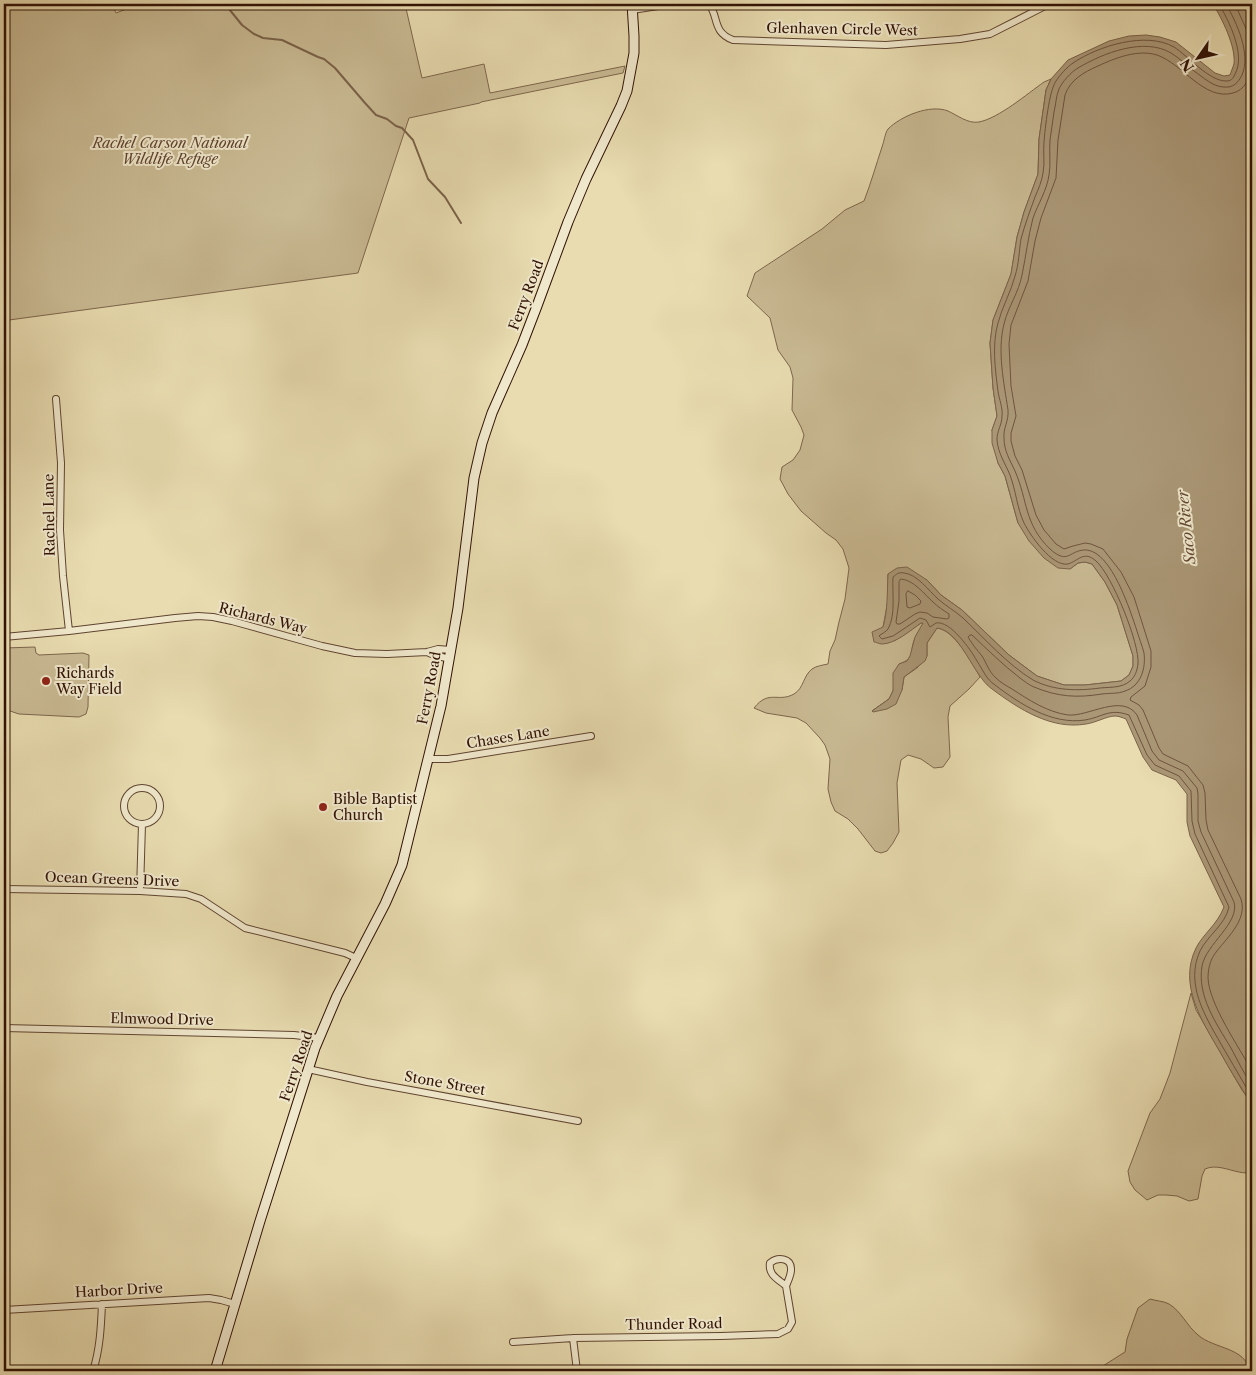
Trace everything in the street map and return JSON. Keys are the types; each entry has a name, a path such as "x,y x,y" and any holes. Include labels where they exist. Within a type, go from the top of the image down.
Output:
{"main road":[{"name":"Ferry Road","path":"215,1371 319,1038 337,996 396,882 408,843 441,706 458,608 474,478 482,443 492,413 528,329 568,222 627,91 634,53 632,7"}],"street":[{"path":"632,7 671,4"},
{"name":"Glenhaven Circle West","path":"708,4 719,30 733,40 886,45 985,35 997,31 1049,4"},
{"name":"Rachel Lane","path":"56,399 61,463 60,530 63,576 70,631"},
{"name":"Richards Way","path":"4,637 198,616 222,618 344,651 364,654 426,652 438,649 450,655"},
{"name":"Chases Lane","path":"429,759 448,759 591,736"},
{"path":"137,789 146,789 153,792 158,799 160,807 155,819 149,823 142,824 130,820 124,805 127,797 137,789"},
{"path":"140,891 142,824"},
{"name":"Ocean Greens Drive","path":"4,889 180,893 197,897 245,928 344,953 356,958"},
{"name":"Elmwood Drive","path":"4,1028 294,1035 319,1038"},
{"name":"Stone Street","path":"308,1069 367,1082 578,1121"},
{"name":"Thunder Road","path":"513,1342 573,1338 778,1334 788,1329 792,1322 786,1286"},
{"name":"Harbor Drive","path":"4,1310 209,1298 235,1304"},
{"path":"93,1371 100,1343 102,1304"},
{"path":"573,1338 577,1371"}],"green space":[{"name":"Rachel Carson National Wildlife Refuge","path":"4,4 112,4 116,13 139,4 405,4 422,78 484,64 490,93 625,66 623,73 409,118 358,273 9,320 4,324"},
{"path":"1051,79 1046,90 1039,139 1038,174 1017,237 1011,274 993,320 990,343 997,416 992,430 998,463 1005,476 1018,523 1070,569 1078,563 1092,564 1105,582 1117,605 1133,656 1133,666 1129,675 1121,681 1085,685 1064,685 1037,676 1009,655 962,610 941,595 927,580 888,574 888,601 883,627 894,641 921,623 924,623 915,638 910,657 899,664 893,691 889,699 872,711 902,690 904,677 917,668 927,656 927,643 937,628 950,634 956,640 980,677 950,706 948,717 950,757 943,767 934,768 921,759 908,755 901,760 897,783 899,832 887,851 881,853 875,851 848,819 835,811 828,789 830,759 825,745 820,738 806,723 797,718 766,713 754,708 764,699 794,694 800,689 812,669 828,664 845,599 849,568 843,549 836,540 801,511 788,494 780,479 782,467 793,460 800,450 804,435 792,410 793,378 790,367 778,350 770,318 747,296 755,273 822,229 845,210 864,201 886,133 894,124 916,112 933,109 948,111 975,122 987,120 1004,111"},
{"name":"Richards Way Field","path":"35,647 36,653 39,655 83,653 89,655 88,707 86,714 79,717 19,714 4,709 4,648"},
{"path":"1191,993 1196,1010 1252,1104 1252,1173 1218,1167 1205,1169 1198,1199 1189,1201 1177,1196 1158,1195 1147,1200 1135,1190 1130,1182 1128,1171 1150,1113 1160,1099 1170,1073"},
{"path":"1150,1299 1169,1304 1198,1335 1242,1357 1250,1371 1095,1371 1125,1352 1127,1339 1138,1308"}],"water":[{"name":"Saco River","path":"1213,4 1252,4 1252,1104 1206,1028 1194,1002 1191,989 1191,962 1196,948 1218,919 1224,907 1190,836 1187,822 1187,794 1176,780 1152,770 1143,757 1126,719 1112,716 1090,723 1073,725 1060,724 1036,716 1013,704 985,683 960,645 945,631 937,628 927,643 925,661 904,677 902,690 896,704 887,709 872,711 889,699 893,691 893,673 899,664 907,661 910,656 915,637 923,623 892,642 882,644 874,642 872,632 883,627 885,620 888,574 897,568 907,567 927,580 941,595 962,610 1009,655 1037,676 1064,685 1085,685 1121,681 1129,675 1133,666 1133,656 1117,605 1105,582 1092,564 1085,562 1078,563 1070,569 1058,568 1044,558 1029,541 1018,523 1005,476 998,463 992,443 992,430 997,416 990,343 993,320 1011,274 1017,237 1038,174 1039,139 1046,90 1051,79 1068,60 1109,41 1129,36 1146,35 1176,42 1215,73 1224,76 1230,75 1234,64 1233,49 1224,25"}],"waterway":[{"path":"225,4 242,25 254,34 263,38 282,40 324,59 335,68 376,115 402,128 413,140 428,179 445,197 461,223"}],"place":[{"name":"Richards Way Field","path":"46,681"},
{"name":"Bible Baptist Church","path":"323,807"}]}
